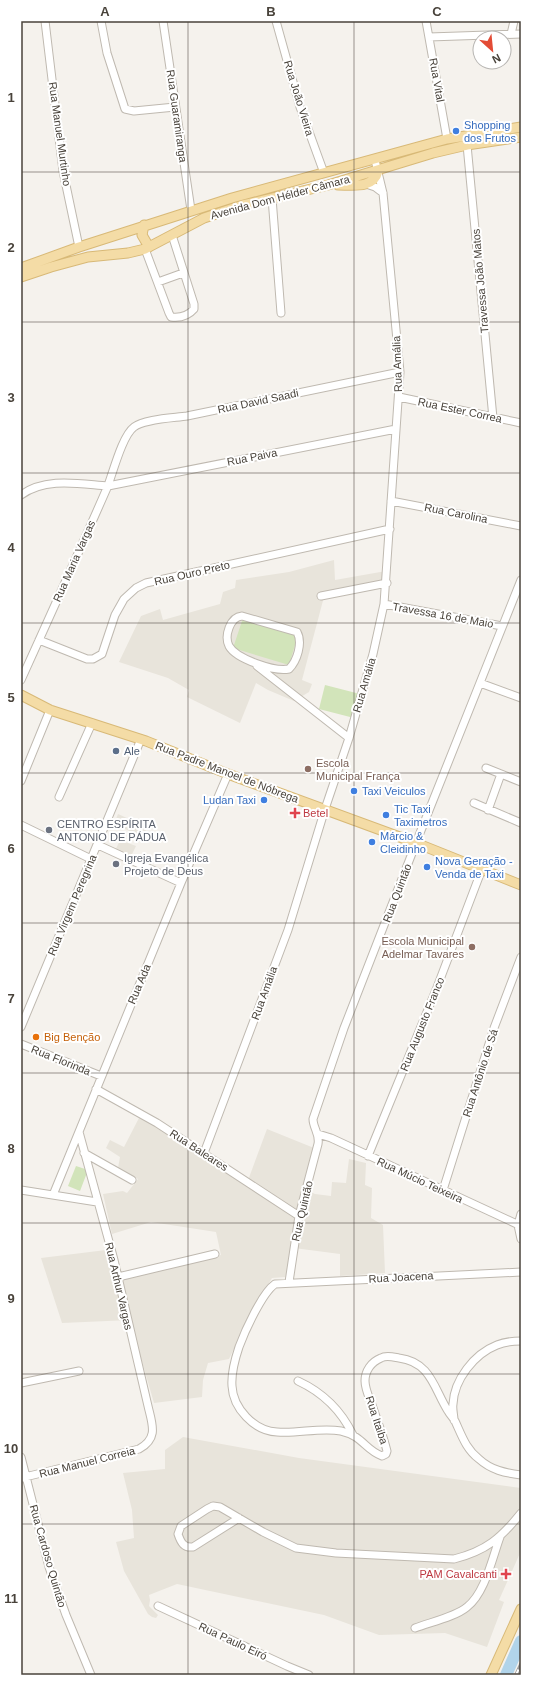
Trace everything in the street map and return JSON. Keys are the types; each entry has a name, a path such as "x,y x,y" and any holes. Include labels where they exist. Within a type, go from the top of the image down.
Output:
{"main road":[{"name":"Avenida Dom Hélder Câmara","path":"21,277 88,257 128,253 147,248 219,212 328,185 447,139 521,127"},
{"name":"Avenida Dom Hélder Câmara","path":"21,268 191,210 324,173 377,166 467,145 521,137"},
{"path":"328,185 366,184 374,180 377,166"},
{"path":"144,225 142,235 147,248"},
{"name":"Rua Padre Manoel de Nóbrega","path":"21,695 50,710 141,739 228,774 416,843 521,885"},
{"path":"491,1675 521,1609"}],"street":[{"name":"Rua Manuel Murtinho","path":"45,21 63,171 79,247"},
{"path":"101,21 107,53 125,109 134,111 175,107"},
{"name":"Rua Guaramiranga","path":"163,21 191,210"},
{"name":"Rua João Vieira","path":"276,21 300,107 324,173"},
{"name":"Rua Vital","path":"426,21 447,139"},
{"path":"429,36 472,35"},
{"name":"Travessa João Matos","path":"467,145 493,418"},
{"name":"Rua Amália","path":"204,1153 288,930 373,654 384,604 387,583 400,372 383,193 377,166"},
{"path":"366,184 375,187 383,193"},
{"path":"272,198 281,313"},
{"path":"147,248 171,317 184,316 191,312 194,307 172,235"},
{"path":"158,282 183,273"},
{"name":"Rua David Saadi","path":"125,442 129,433 139,424 187,416 400,372"},
{"name":"Rua Ester Correa","path":"399,397 521,423"},
{"name":"Rua Paiva","path":"21,495 30,488 41,485 64,484 108,486 396,429"},
{"name":"Rua Maria Vargas","path":"21,680 108,486 125,442"},
{"name":"Rua Carolina","path":"392,501 521,526"},
{"name":"Rua Ouro Preto","path":"39,640 87,659 93,659 102,654 115,615 124,599 136,588 146,583 390,529"},
{"name":"Rua Quintão","path":"289,1282 299,1216 318,1144 318,1134 313,1124 313,1119 344,1028 521,580"},
{"path":"321,596 387,583"},
{"name":"Travessa 16 de Maio","path":"384,604 502,626"},
{"path":"248,660 275,670 289,669 294,665 297,657 299,641 298,634 292,629 242,616 235,617 231,622 228,641 235,652 248,660 348,738"},
{"path":"480,683 521,698"},
{"path":"21,782 50,710"},
{"path":"59,797 92,723"},
{"name":"Rua Virgem Peregrina","path":"21,1027 141,739"},
{"path":"486,768 521,782"},
{"name":"Rua Ada","path":"52,1196 180,883 228,774"},
{"path":"488,810 501,774"},
{"path":"474,803 488,810 521,822"},
{"path":"21,825 91,859"},
{"path":"98,845 180,883"},
{"name":"Rua Augusto Franco","path":"368,1156 436,990 482,870"},
{"name":"Rua Antônio de Sá","path":"443,1190 494,1028 521,957"},
{"name":"Rua Florinda","path":"21,1044 101,1076"},
{"name":"Rua Baleares","path":"96,1089 157,1123 299,1216"},
{"name":"Rua Arthur Vargas","path":"79,1132 118,1277 153,1427 153,1435 150,1440"},
{"name":"Rua Múcio Teixeira","path":"318,1134 331,1138 520,1226"},
{"path":"84,1153 132,1180"},
{"path":"21,1190 98,1202"},
{"path":"521,1214 521,1239"},
{"path":"118,1277 215,1254"},
{"name":"Rua Joacena","path":"280,1283 521,1272"},
{"name":"Rua Itaiba","path":"280,1283 272,1286 268,1291 246,1329 237,1351 233,1369 232,1385 234,1396 240,1409 249,1420 266,1430 277,1432 322,1430 339,1431 353,1435 374,1453 382,1456 386,1454 386,1448 365,1380 370,1366 376,1360 383,1356 403,1358 415,1363 423,1369 432,1380 467,1447 478,1459 493,1469 521,1475"},
{"path":"454,1420 452,1405 454,1392 463,1373 478,1355 497,1345 521,1340"},
{"path":"21,1383 79,1371"},
{"path":"298,1381 325,1397 345,1418 353,1435"},
{"name":"Rua Manuel Correia","path":"24,1477 139,1449 150,1440"},
{"name":"Rua Cardoso Quintão","path":"21,1457 24,1477 49,1568 66,1615 91,1675"},
{"path":"239,1518 193,1547 188,1548 183,1545 178,1534 181,1526 213,1506 220,1507 296,1548 336,1554 454,1559 468,1556 500,1538"},
{"path":"415,1628 460,1612 472,1601 482,1588 500,1538 521,1513"},
{"name":"Rua Paulo Eiró","path":"158,1606 309,1675"}],"shaded area":[{"path":"334,560 335,580 386,571 386,579 325,593 302,680 312,684 309,692 294,701 256,683 240,723 187,697 189,690 168,678 119,662 141,616 160,609 163,620 220,604 223,592 235,588 236,580 289,572"},
{"path":"118,814 147,827 143,837 114,824"},
{"path":"120,840 136,846 130,858 115,851"},
{"path":"140,1116 247,1183 267,1129 314,1148 303,1188 315,1194 331,1196 332,1182 346,1183 349,1159 366,1163 365,1185 372,1188 371,1218 383,1225 385,1273 340,1276 340,1254 294,1248 285,1277 272,1278 253,1309 229,1359 208,1363 203,1380 202,1397 154,1403 130,1320 62,1323 41,1258 106,1250 115,1279 221,1255 216,1232 151,1222 112,1234 103,1194 123,1191 127,1193 138,1179 118,1168 120,1157 106,1148 110,1140 124,1147"},
{"path":"183,1437 299,1458 521,1488 521,1551 499,1600 504,1602 487,1647 445,1633 379,1635 324,1615 177,1584 149,1595 149,1606 158,1615 156,1618 152,1617 148,1614 124,1571 116,1542 134,1538 132,1510 123,1473 165,1469 165,1450"}],"green space":[{"path":"243,618 298,635 289,665 233,648"},
{"path":"325,685 360,694 354,718 319,709"},
{"path":"76,1166 88,1170 80,1191 68,1186"}],"waterway":[{"path":"506,1675 521,1641"}],"railway":[{"path":"516,1675 521,1664"}],"place":[{"name":"Shopping dos Frutos","path":"456,131"},
{"name":"Ale","path":"116,751"},
{"name":"Escola Municipal França","path":"308,769"},
{"name":"Taxi Veiculos","path":"354,791"},
{"name":"Ludan Taxi","path":"264,800"},
{"name":"Betel","path":"295,813"},
{"name":"Tic Taxi Taximetros","path":"386,815"},
{"name":"CENTRO ESPÍRITA ANTONIO DE PÁDUA","path":"49,830"},
{"name":"Márcio & Cleidinho","path":"372,842"},
{"name":"Igreja Evangélica Projeto de Deus","path":"116,864"},
{"name":"Nova Geração - Venda de Taxi","path":"427,867"},
{"name":"Escola Municipal Adelmar Tavares","path":"472,947"},
{"name":"Big Benção","path":"36,1037"},
{"name":"PAM Cavalcanti","path":"506,1574"}]}
